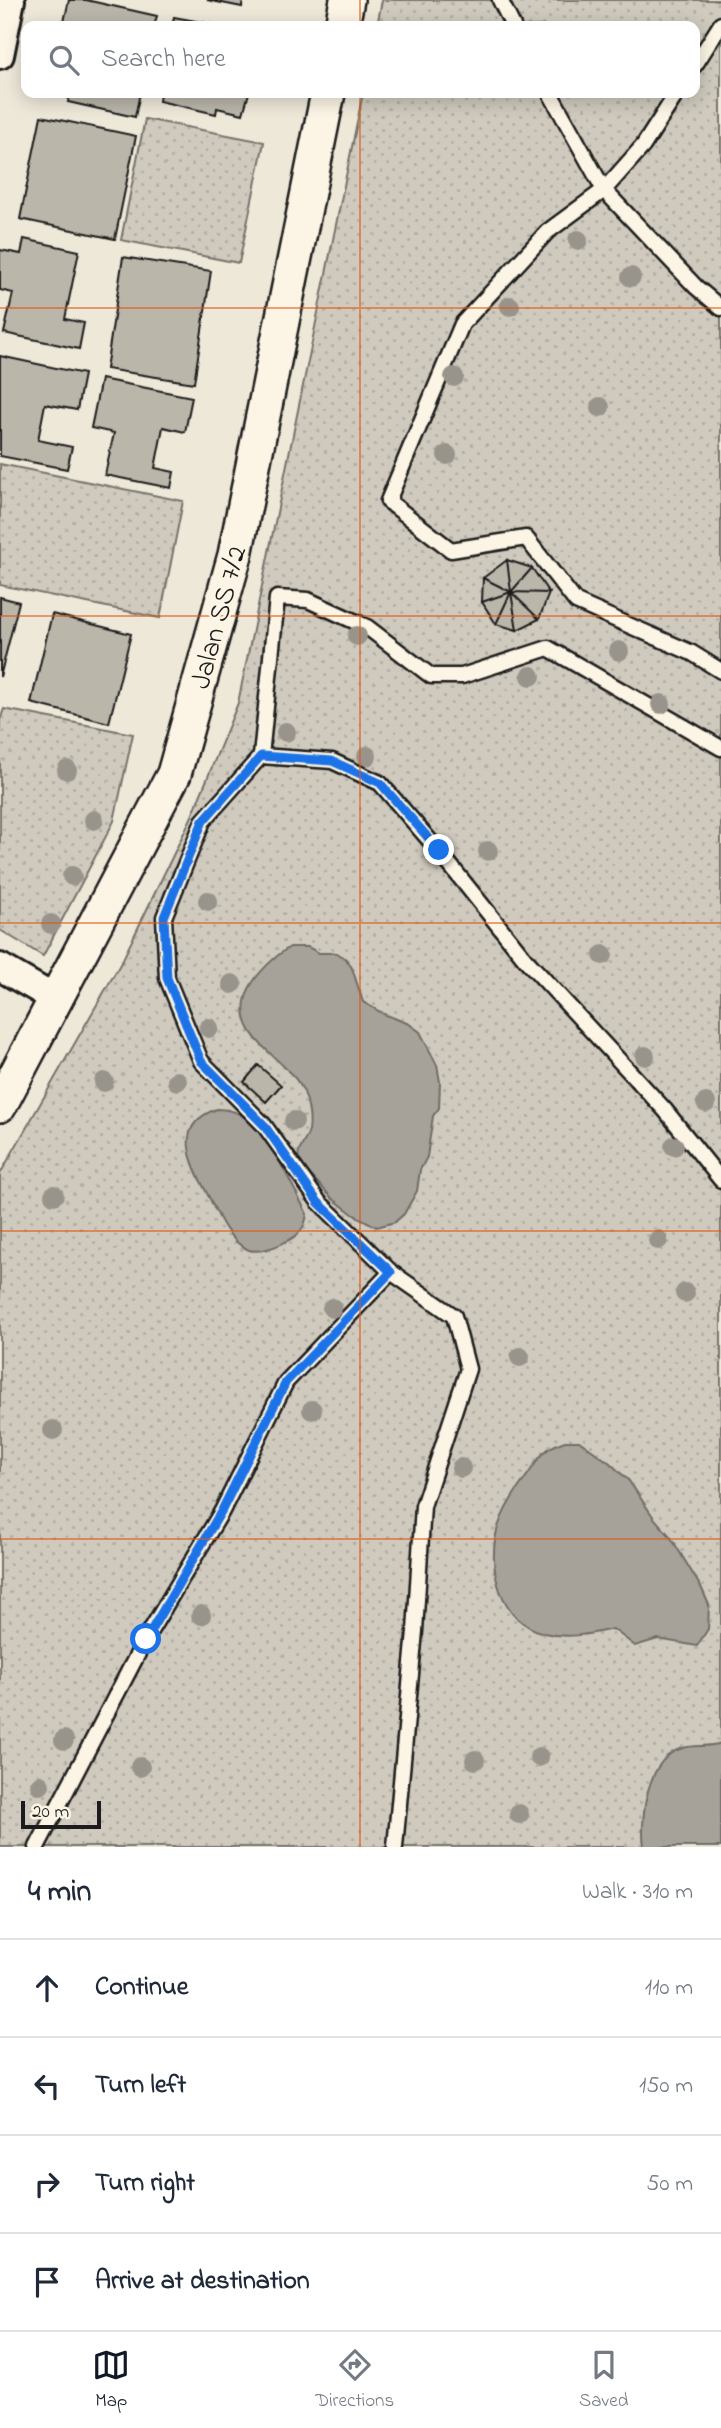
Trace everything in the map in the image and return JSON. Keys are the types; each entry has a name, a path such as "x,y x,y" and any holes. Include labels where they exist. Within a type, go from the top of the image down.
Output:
{"street":[{"path":"0,55 11,0"},
{"path":"343,21 347,0"},
{"name":"Jalan SS 7/2","path":"0,1105 174,774 235,555 327,98"},
{"path":"0,967 57,1000"}],"lane":[{"path":"500,0 510,21"},
{"path":"700,57 721,24"},
{"path":"553,98 604,190 695,287 721,308"},
{"path":"674,98 643,146 604,190 547,232 463,324 388,501 451,550 526,538 576,602 692,653 721,671"},
{"path":"395,1847 415,1631 423,1506 468,1369 454,1316 391,1272 318,1202 264,1125 201,1061 167,978 164,917 203,821 261,756 277,598 308,600 367,627 431,676 462,676 548,648 721,748"},
{"path":"261,756 332,761 380,783 439,850 526,960 665,1110 721,1180"},
{"path":"37,1847 146,1639 222,1510 286,1382 391,1272"}],"shaded area":[{"path":"382,0 721,0 721,1847 0,1847 0,1174 123,959 192,816 238,703 362,98 700,98 700,21 378,21"},
{"path":"145,119 264,142 239,263 121,240"},
{"path":"0,464 183,501 160,618 0,585"},
{"path":"4,709 133,734 114,821 43,956 0,930 0,720"},
{"path":"290,947 308,947 319,953 337,953 346,959 352,968 363,1002 420,1032 437,1065 440,1082 439,1108 433,1116 427,1157 420,1170 417,1191 404,1214 395,1222 377,1227 354,1215 332,1198 299,1160 299,1151 310,1126 304,1092 296,1079 252,1034 246,1021 244,1006 256,977"},
{"path":"217,1109 233,1112 248,1120 265,1138 281,1164 307,1214 300,1231 290,1240 267,1249 249,1250 230,1235 221,1221 197,1174 189,1149 193,1126 202,1116"},
{"path":"565,1441 579,1441 610,1463 629,1481 670,1536 709,1605 708,1629 697,1646 658,1639 635,1646 613,1629 570,1636 553,1635 529,1627 507,1605 500,1590 494,1559 498,1527 509,1502 540,1456"},
{"path":"721,1743 721,1847 644,1847 643,1820 648,1789 661,1763 683,1748"}],"building":[{"path":"69,0 86,0 157,16 156,21 64,21"},
{"path":"207,0 243,0 242,7"},
{"path":"174,17 196,21 173,21"},
{"path":"69,98 139,98 135,117 68,102"},
{"path":"159,98 248,98 243,114 217,108 216,114 159,101"},
{"path":"41,116 136,136 115,239 20,219"},
{"path":"24,239 79,251 65,319 84,323 79,349 4,333 13,293 0,290 0,250 21,254"},
{"path":"123,257 211,271 194,383 106,369"},
{"path":"0,356 84,374 77,410 45,404 38,440 72,447 67,469 0,456"},
{"path":"101,379 192,397 185,432 163,427 155,468 174,472 171,488 105,475 114,433 91,428"},
{"path":"507,560 532,568 511,592"},
{"path":"507,560 511,592 483,578"},
{"path":"532,568 549,593 511,592"},
{"path":"483,578 511,592 482,602"},
{"path":"511,592 517,630 496,624"},
{"path":"511,592 539,619 517,630"},
{"path":"511,592 549,593 539,619"},
{"path":"511,592 496,624 482,602"},
{"path":"0,597 19,602 0,677"},
{"path":"52,614 131,634 109,723 31,703"},
{"path":"258,1065 281,1085 266,1102 244,1082"}],"route":[{"path":"146,1639 222,1510 286,1382 391,1272 318,1202 264,1125 201,1061 167,978 164,917 203,821 261,756 332,761 380,783 439,850"}]}
